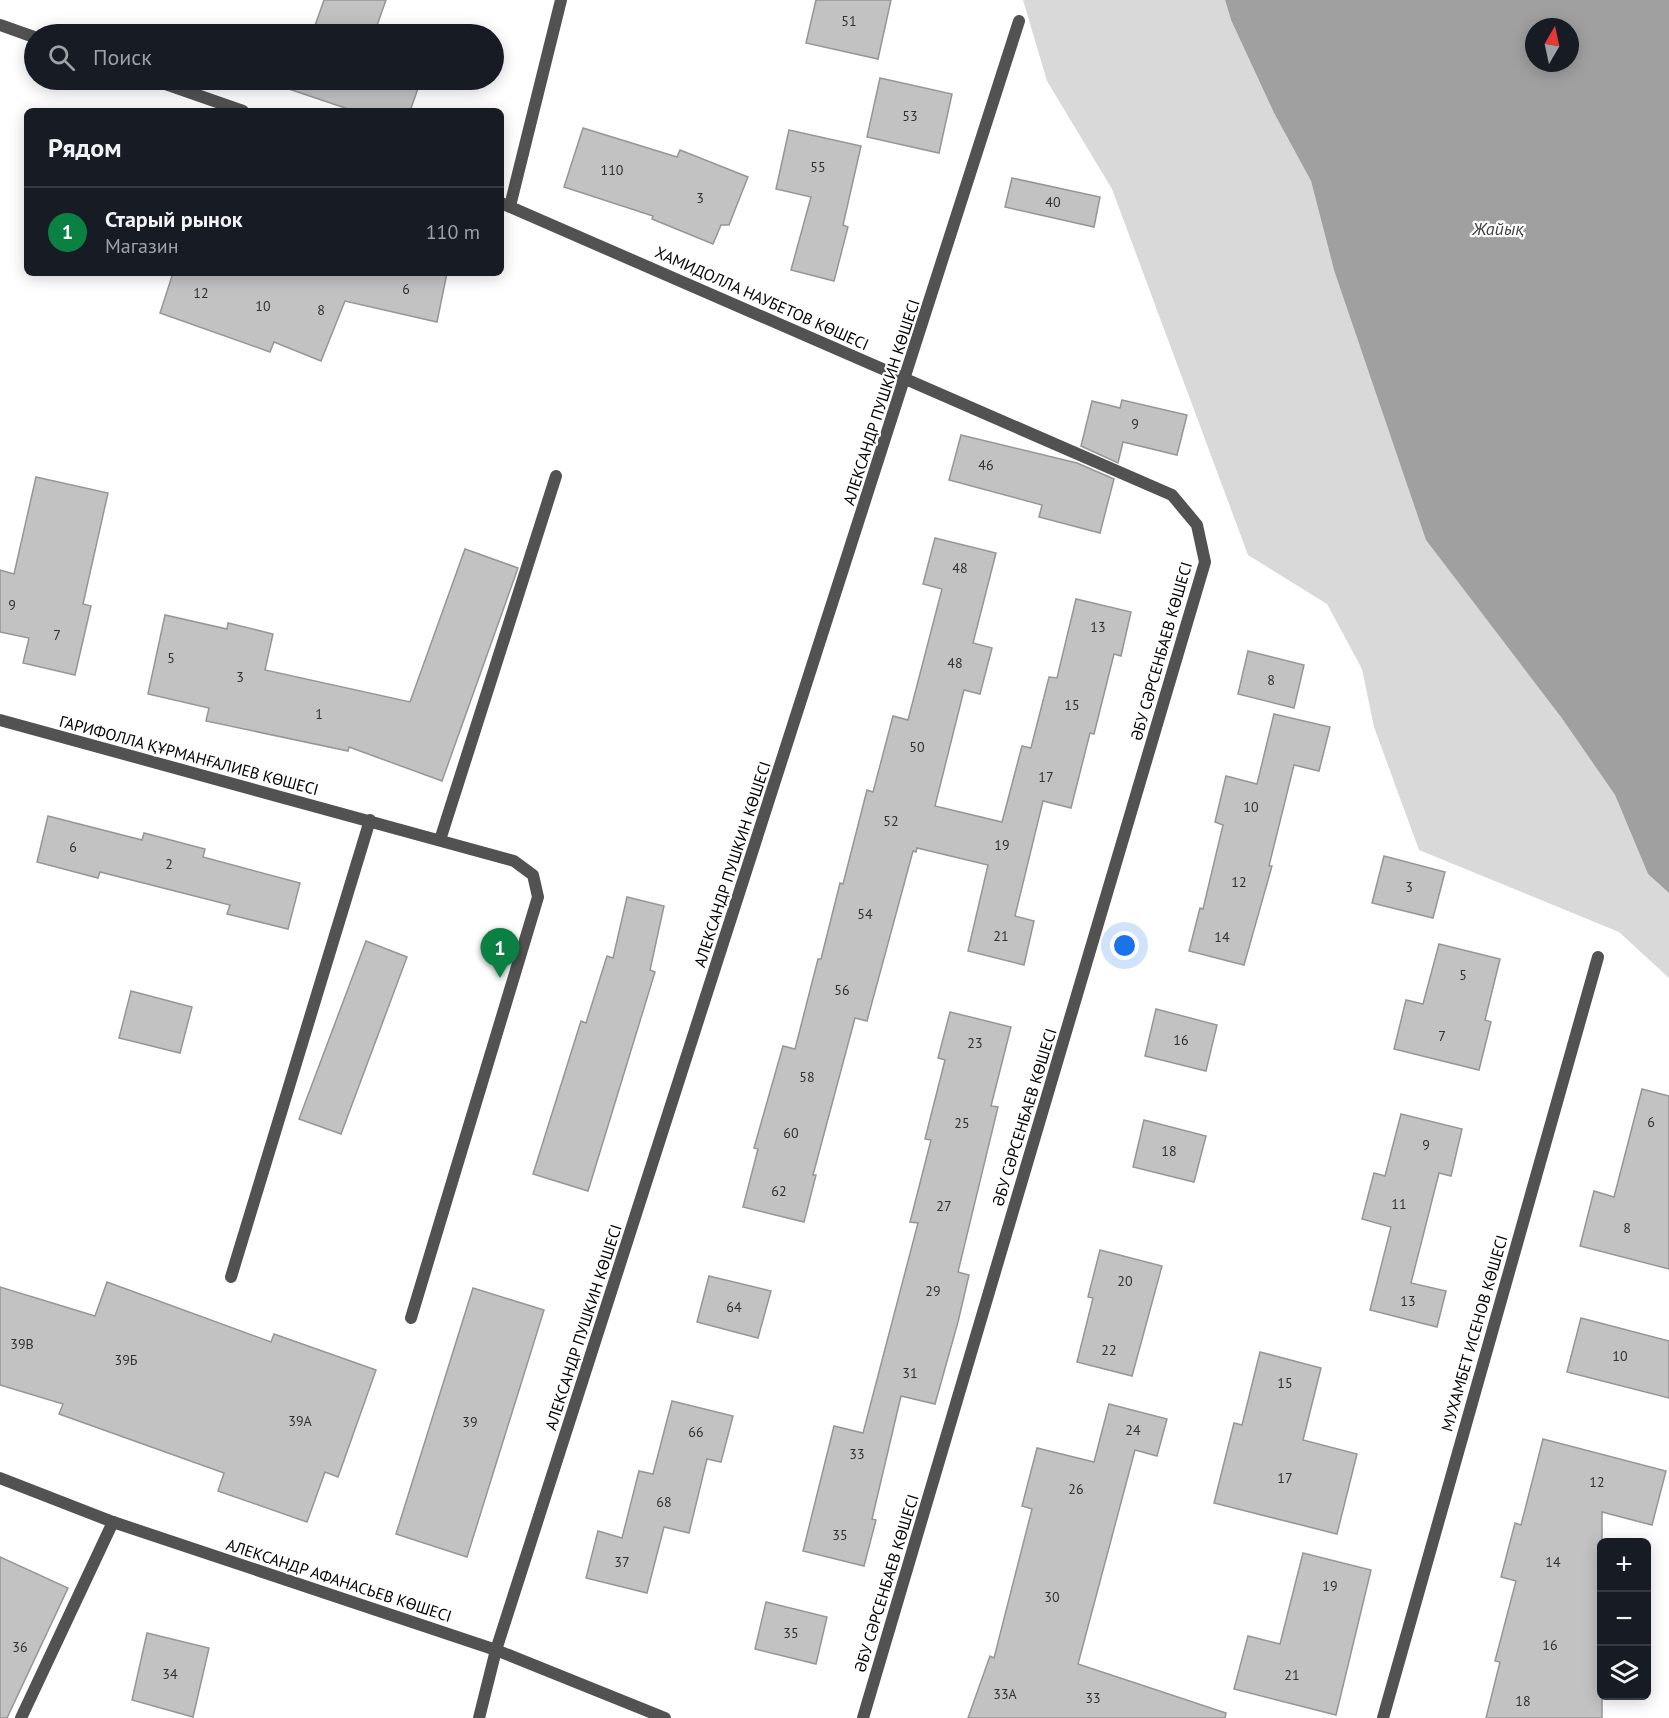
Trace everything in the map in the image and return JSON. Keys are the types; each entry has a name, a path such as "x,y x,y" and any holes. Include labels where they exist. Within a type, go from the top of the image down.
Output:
{"street":[{"path":"506,204 561,0"},
{"name":"АЛЕКСАНДР ПУШКИН КӨШЕСІ","path":"479,1718 496,1650 906,379 1018,21"},
{"path":"0,25 24,33"},
{"path":"183,90 234,108"},
{"name":"ХАМИДОЛЛА НАУБЕТОВ КӨШЕСІ","path":"506,204 1172,495 1197,525"},
{"path":"440,840 556,476"},
{"name":"ӘБУ СӘРСЕНБАЕВ КӨШЕСІ","path":"863,1718 1205,562 1197,525"},
{"name":"ГАРИФОЛЛА ҚҰРМАНҒАЛИЕВ КӨШЕСІ","path":"0,720 514,861 533,875 537,897 411,1318"},
{"path":"231,1277 370,820"},
{"name":"МУХАМБЕТ ИСЕНОВ КӨШЕСІ","path":"1383,1718 1598,957"},
{"name":"АЛЕКСАНДР АФАНАСЬЕВ КӨШЕСІ","path":"0,1479 113,1522 496,1650 665,1718"},
{"path":"21,1718 113,1522"}],"shaded area":[{"path":"1023,0 1225,0 1231,20 1274,113 1311,181 1334,270 1561,717 1615,795 1648,874 1669,893 1669,978 1619,932 1419,850 1374,727 1362,669 1327,604 1248,555 1112,189 1047,81"}],"water":[{"name":"Жайық","path":"1225,0 1669,0 1669,893 1648,874 1615,795 1561,717 1426,540 1334,270 1311,181 1274,113 1231,20"}],"building":[{"path":"324,0 386,0 378,24 316,24"},
{"path":"816,0 891,0 878,59 806,43"},
{"path":"880,78 952,94 939,153 867,137"},
{"path":"292,90 417,90 411,108 345,108"},
{"path":"583,128 677,157 680,150 748,177 729,225 721,225 713,244 652,219 653,216 564,187"},
{"path":"789,130 861,146 843,225 848,227 834,281 791,270 811,197 776,189"},
{"path":"1012,178 1100,197 1094,227 1005,207"},
{"path":"172,276 446,276 437,322 345,301 321,361 274,342 270,352 160,313"},
{"path":"1122,400 1187,415 1177,455 1123,442 1118,463 1081,446 1092,401 1120,408"},
{"path":"961,435 1077,463 1114,479 1100,533 1039,517 1042,505 949,480"},
{"path":"36,477 108,493 83,604 91,606 75,675 23,663 29,638 0,632 0,570 14,574"},
{"path":"935,538 996,553 973,643 992,648 980,694 964,690 935,806 1002,822 1022,746 1031,748 1049,677 1057,678 1076,599 1131,612 1121,656 1114,654 1094,734 1090,733 1071,808 1043,801 1015,916 1034,921 1024,965 968,951 988,865 917,848 916,852 913,851 867,1021 855,1018 813,1175 816,1175 804,1222 743,1207 758,1149 754,1148 783,1046 795,1049 840,883 843,884 867,790 873,792 893,716 908,720 942,589 923,584"},
{"path":"465,549 518,568 442,781 349,747 348,751 206,721 209,708 148,694 165,615 227,629 228,623 273,634 265,670 410,702"},
{"path":"1248,651 1304,665 1294,708 1238,694"},
{"path":"1274,714 1330,727 1319,771 1294,765 1269,866 1272,866 1244,965 1189,951 1200,908 1203,909 1223,825 1215,822 1226,776 1257,784"},
{"path":"48,816 142,840 144,833 205,849 203,857 300,883 288,929 227,914 230,905 100,872 98,878 37,862"},
{"path":"1384,856 1445,872 1433,918 1372,903"},
{"path":"627,897 664,906 650,970 655,972 588,1191 533,1174 581,1021 586,1023 607,956 613,958"},
{"path":"366,941 407,957 341,1134 299,1119"},
{"path":"1439,944 1500,959 1485,1020 1491,1022 1479,1070 1394,1049 1406,1000 1423,1004"},
{"path":"131,991 192,1007 180,1053 119,1038"},
{"path":"1156,1009 1217,1025 1206,1071 1145,1056"},
{"path":"950,1012 1011,1027 991,1106 998,1107 958,1272 969,1275 958,1322 935,1404 901,1396 872,1519 876,1520 864,1566 803,1551 834,1426 863,1433 918,1223 910,1222 931,1140 925,1139 945,1060 938,1058"},
{"path":"1642,1089 1669,1096 1669,1269 1580,1246 1594,1191 1614,1197"},
{"path":"1401,1114 1462,1129 1451,1176 1439,1173 1411,1283 1446,1291 1437,1327 1370,1310 1391,1227 1362,1219 1374,1173 1385,1176"},
{"path":"1144,1120 1206,1136 1194,1182 1133,1167"},
{"path":"1100,1250 1162,1266 1132,1376 1077,1362 1093,1298 1088,1297"},
{"path":"709,1276 771,1291 758,1338 697,1322"},
{"path":"107,1282 271,1342 274,1334 376,1370 338,1477 325,1472 307,1522 218,1491 224,1473 59,1414 63,1404 0,1385 0,1287 95,1316"},
{"path":"473,1288 544,1310 467,1557 396,1534"},
{"path":"1581,1318 1669,1341 1669,1398 1567,1372"},
{"path":"1260,1352 1321,1368 1303,1440 1357,1454 1337,1534 1214,1503 1234,1423 1242,1425"},
{"path":"672,1401 733,1416 721,1462 707,1459 689,1533 664,1527 647,1593 586,1578 598,1531 622,1538 639,1471 653,1474"},
{"path":"1109,1404 1167,1419 1157,1456 1135,1450 1078,1664 1226,1713 1225,1718 968,1718 990,1656 994,1658 1032,1509 1022,1506 1037,1448 1094,1462"},
{"path":"1543,1439 1666,1471 1652,1525 1602,1512 1602,1538 1597,1538 1597,1700 1602,1700 1602,1718 1486,1718 1500,1662 1495,1661 1516,1581 1501,1577 1515,1523 1521,1525"},
{"path":"1303,1553 1371,1570 1336,1715 1234,1689 1248,1636 1280,1644"},
{"path":"0,1557 68,1588 7,1718 0,1718"},
{"path":"766,1602 827,1617 816,1664 755,1649"},
{"path":"147,1633 209,1648 193,1717 132,1700"}],"place":[{"name":"Старый рынок","path":"500,978"}]}
